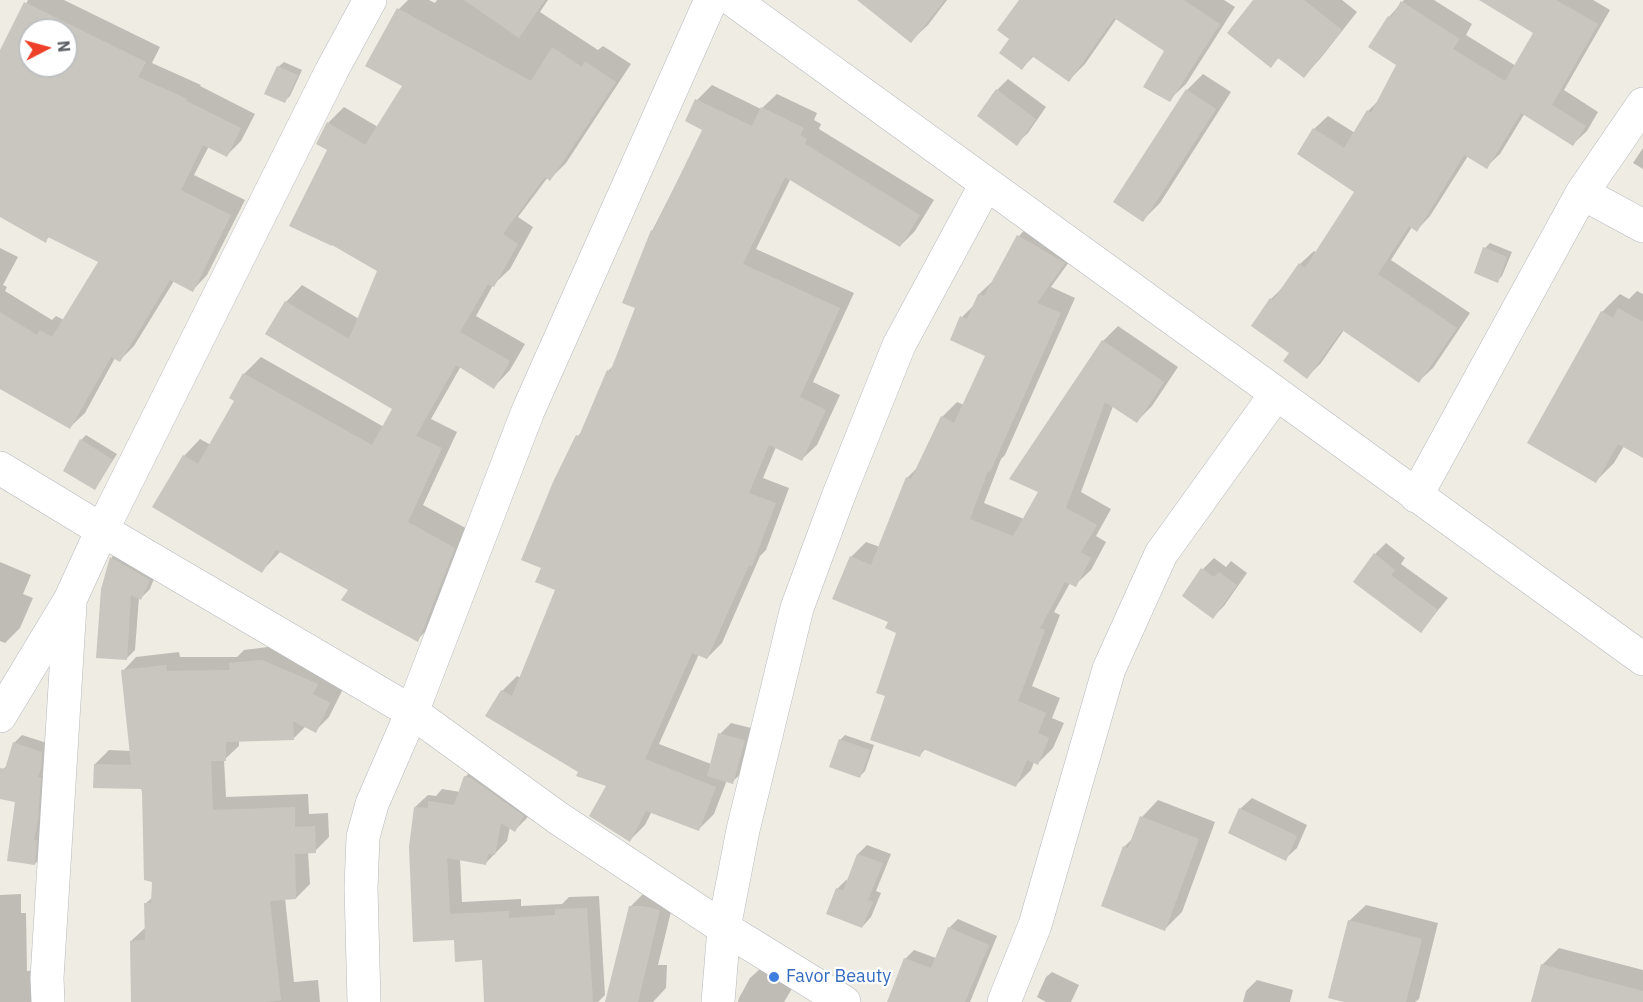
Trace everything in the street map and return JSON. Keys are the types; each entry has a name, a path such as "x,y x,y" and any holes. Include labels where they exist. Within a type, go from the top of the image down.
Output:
{"street":[{"path":"0,716 70,600 102,530 326,81 370,0"},
{"path":"364,1002 361,888 363,837 372,804 412,712 528,411 711,0"},
{"path":"733,0 1643,659"},
{"path":"1416,496 1582,193 1643,104"},
{"path":"718,1002 724,928 743,830 797,608 838,497 899,345 986,184"},
{"path":"1582,193 1643,226"},
{"path":"1004,1002 1035,925 1113,659 1161,554 1276,394"},
{"path":"0,468 412,712 558,818 724,928 844,1002"},
{"path":"48,1002 48,966 70,600"}],"building":[{"path":"464,0 545,0 519,38"},
{"path":"857,0 945,0 911,43"},
{"path":"1019,0 1184,0 1220,24 1170,102 1143,87 1164,51 1114,18 1069,82 1032,56 1022,70 999,53 1009,39 997,30"},
{"path":"1253,0 1304,0 1342,30 1304,78 1278,58 1271,68 1227,33"},
{"path":"1479,0 1556,0 1598,24 1552,105 1586,126 1573,146 1521,113 1487,169 1464,155 1417,232 1409,226 1378,274 1457,328 1419,383 1342,330 1307,379 1283,361 1289,353 1251,326 1270,298 1273,300 1299,263 1305,268 1354,192 1297,154 1313,128 1344,148 1367,110 1371,113 1396,65 1368,47 1388,16 1391,18 1401,1 1460,39 1453,49 1505,81 1533,33"},
{"path":"24,2 57,18 18,18 18,78 78,78 78,29 146,62 138,77 187,99 241,128 227,157 203,145 181,190 231,215 193,292 170,280 120,362 111,357 70,429 0,389 0,312 37,335 40,330 52,337 98,262 48,237 46,243 0,217 0,50"},
{"path":"397,8 531,81 552,47 582,67 585,61 616,82 550,181 545,177 503,234 518,244 494,287 488,284 460,332 510,361 494,389 456,365 416,436 442,448 408,522 455,548 418,642 341,600 348,590 276,550 262,573 152,507 183,455 198,464 234,401 229,398 243,373 372,445 392,409 265,334 285,301 349,339 377,271 332,245 289,226 327,150 316,144 327,122 365,145 402,86 365,66"},
{"path":"277,66 298,75 285,103 264,94"},
{"path":"996,89 1036,119 1017,146 977,116"},
{"path":"1186,89 1216,109 1143,222 1113,202"},
{"path":"695,99 752,126 761,107 804,128 800,135 807,139 805,144 920,215 900,247 785,177 743,264 840,308 800,397 826,410 802,461 769,445 749,493 776,503 752,566 749,565 707,659 692,653 645,759 716,787 699,831 646,811 630,842 589,816 606,786 576,776 578,772 485,716 501,690 512,696 555,590 535,582 541,568 521,560 553,482 576,435 579,436 607,370 610,372 635,308 622,303 651,230 653,231 702,130 685,121"},
{"path":"1017,235 1065,263 1037,303 1061,313 990,472 988,471 970,519 1013,536 1038,492 1009,479 1102,340 1164,382 1137,423 1105,402 1066,508 1097,525 1081,552 1091,558 1076,587 1065,582 1040,628 1045,630 1018,701 1046,713 1038,733 1049,738 1038,765 1027,760 1016,787 923,749 920,757 870,740 885,696 876,693 896,633 885,628 888,622 832,599 850,556 871,565 906,477 911,479 941,416 954,423 985,356 950,340 960,316 967,319 978,294 984,296"},
{"path":"1483,247 1507,257 1498,283 1474,273"},
{"path":"1618,308 1643,322 1643,458 1618,444 1596,483 1527,443 1601,311 1613,318"},
{"path":"80,439 113,460 95,490 63,471"},
{"path":"1374,553 1395,570 1391,575 1438,610 1421,633 1353,582"},
{"path":"110,557 150,580 141,600 131,595 127,660 96,658 101,589"},
{"path":"1201,568 1214,577 1219,572 1237,585 1213,619 1182,596"},
{"path":"262,660 318,684 313,694 330,703 316,733 293,721 294,740 226,742 226,761 211,761 213,810 295,807 295,827 315,826 316,853 295,854 296,899 270,901 281,1000 131,1002 130,941 145,940 144,903 151,903 152,882 144,880 142,792 141,789 93,788 94,764 131,765 121,670 166,665 167,671 230,670 229,663"},
{"path":"718,733 745,740 733,784 707,776"},
{"path":"839,739 870,750 860,778 829,767"},
{"path":"13,742 42,752 38,777 41,778 38,819 34,840 37,840 35,865 7,861 15,802 0,799 0,768 5,769"},
{"path":"464,776 471,778 524,816 515,832 501,823 495,855 488,854 486,865 447,858 450,914 509,911 509,918 555,915 555,909 587,908 593,1002 484,1002 482,960 455,962 454,940 413,942 409,847 414,807 428,808 428,801 454,805"},
{"path":"1239,808 1297,836 1286,861 1228,833"},
{"path":"1140,816 1199,839 1165,931 1101,906 1123,846 1128,848"},
{"path":"857,854 883,863 868,900 873,902 862,928 826,914 836,888 843,891"},
{"path":"629,906 660,910 638,1002 605,1002"},
{"path":"1348,920 1422,939 1406,1002 1344,1002 1328,998"},
{"path":"948,927 989,945 965,1002 887,1002 904,958 931,968"},
{"path":"1541,964 1643,991 1643,1002 1531,1002"}],"place":[{"name":"Favor Beauty","path":"774,977"}]}
